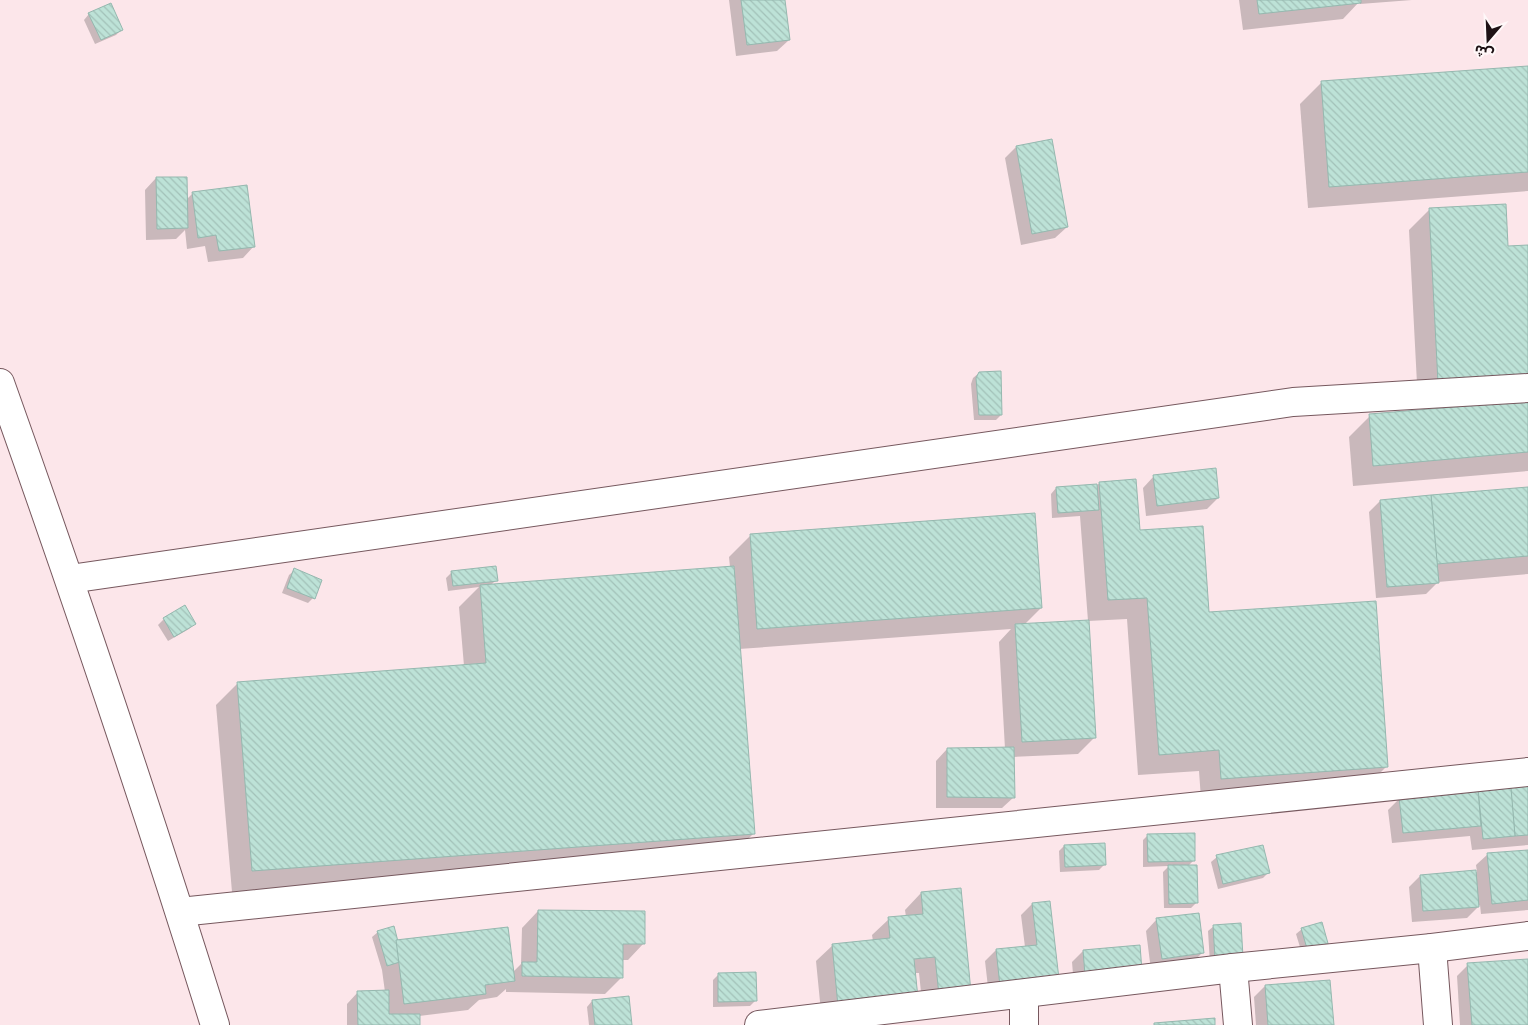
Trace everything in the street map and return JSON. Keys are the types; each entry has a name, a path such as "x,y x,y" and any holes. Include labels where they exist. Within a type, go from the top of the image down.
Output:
{"street":[{"path":"0,384 70,579 180,912 215,1025"},
{"path":"70,579 1292,402 1528,388"},
{"path":"180,912 1528,772"},
{"path":"759,1025 1233,968 1432,948 1528,936"},
{"path":"1432,948 1438,1025"},
{"path":"1233,968 1238,1025"},
{"path":"1024,994 1024,1025"}],"building":[{"path":"741,0 785,0 790,40 747,45"},
{"path":"1257,0 1361,0 1361,3 1259,14"},
{"path":"111,3 123,30 101,40 88,13"},
{"path":"1528,66 1528,172 1329,187 1321,81"},
{"path":"1052,139 1068,227 1032,234 1016,146"},
{"path":"156,177 187,177 188,228 157,229"},
{"path":"247,185 255,247 219,251 216,235 198,238 192,192"},
{"path":"1506,204 1508,246 1528,245 1528,378 1438,383 1429,208"},
{"path":"1001,371 1002,415 979,415 976,378 979,372"},
{"path":"1528,401 1528,452 1373,466 1369,414"},
{"path":"1216,468 1219,498 1157,506 1153,475"},
{"path":"1136,479 1140,530 1203,526 1209,612 1376,601 1388,767 1221,779 1219,750 1159,755 1147,598 1108,600 1099,482"},
{"path":"1097,484 1099,510 1058,513 1056,487"},
{"path":"1528,487 1528,556 1437,564 1431,495"},
{"path":"1431,495 1439,583 1387,587 1380,500"},
{"path":"1035,513 1042,608 757,629 750,534"},
{"path":"496,566 498,581 453,586 451,571"},
{"path":"734,566 755,834 252,871 237,682 486,663 480,585"},
{"path":"294,568 322,580 315,599 287,588"},
{"path":"185,605 196,624 174,637 163,618"},
{"path":"1089,620 1096,738 1022,742 1015,624"},
{"path":"1014,747 1015,798 947,797 947,748"},
{"path":"1528,780 1528,835 1515,836 1510,782"},
{"path":"1511,788 1515,836 1483,839 1478,790"},
{"path":"1478,790 1481,826 1403,833 1399,797"},
{"path":"1195,833 1195,861 1148,862 1147,834"},
{"path":"1105,843 1106,865 1065,867 1064,845"},
{"path":"1263,845 1270,873 1223,884 1216,855"},
{"path":"1528,850 1528,900 1492,904 1487,853"},
{"path":"1168,865 1197,865 1198,903 1169,904"},
{"path":"1476,870 1479,907 1423,911 1420,875"},
{"path":"961,888 971,992 939,995 935,957 914,959 918,998 838,1006 832,944 890,938 888,917 923,914 921,892"},
{"path":"1050,901 1059,979 1000,986 996,949 1037,945 1032,903"},
{"path":"538,910 645,911 645,944 623,944 623,978 522,976 522,962 537,962"},
{"path":"1199,913 1204,953 1162,959 1156,918"},
{"path":"1322,922 1329,947 1308,952 1301,928"},
{"path":"1241,923 1243,957 1215,959 1213,925"},
{"path":"394,926 403,961 387,966 377,931"},
{"path":"508,927 515,981 485,985 486,994 404,1004 396,940"},
{"path":"1140,945 1142,971 1085,975 1083,950"},
{"path":"1528,959 1528,1025 1472,1025 1467,963"},
{"path":"756,972 757,1001 718,1002 718,973"},
{"path":"1330,980 1334,1025 1268,1025 1265,985"},
{"path":"389,990 389,1014 420,1014 420,1025 358,1025 357,991"},
{"path":"629,996 632,1025 595,1025 592,1000"},
{"path":"1215,1018 1215,1025 1154,1025 1154,1023"}]}
